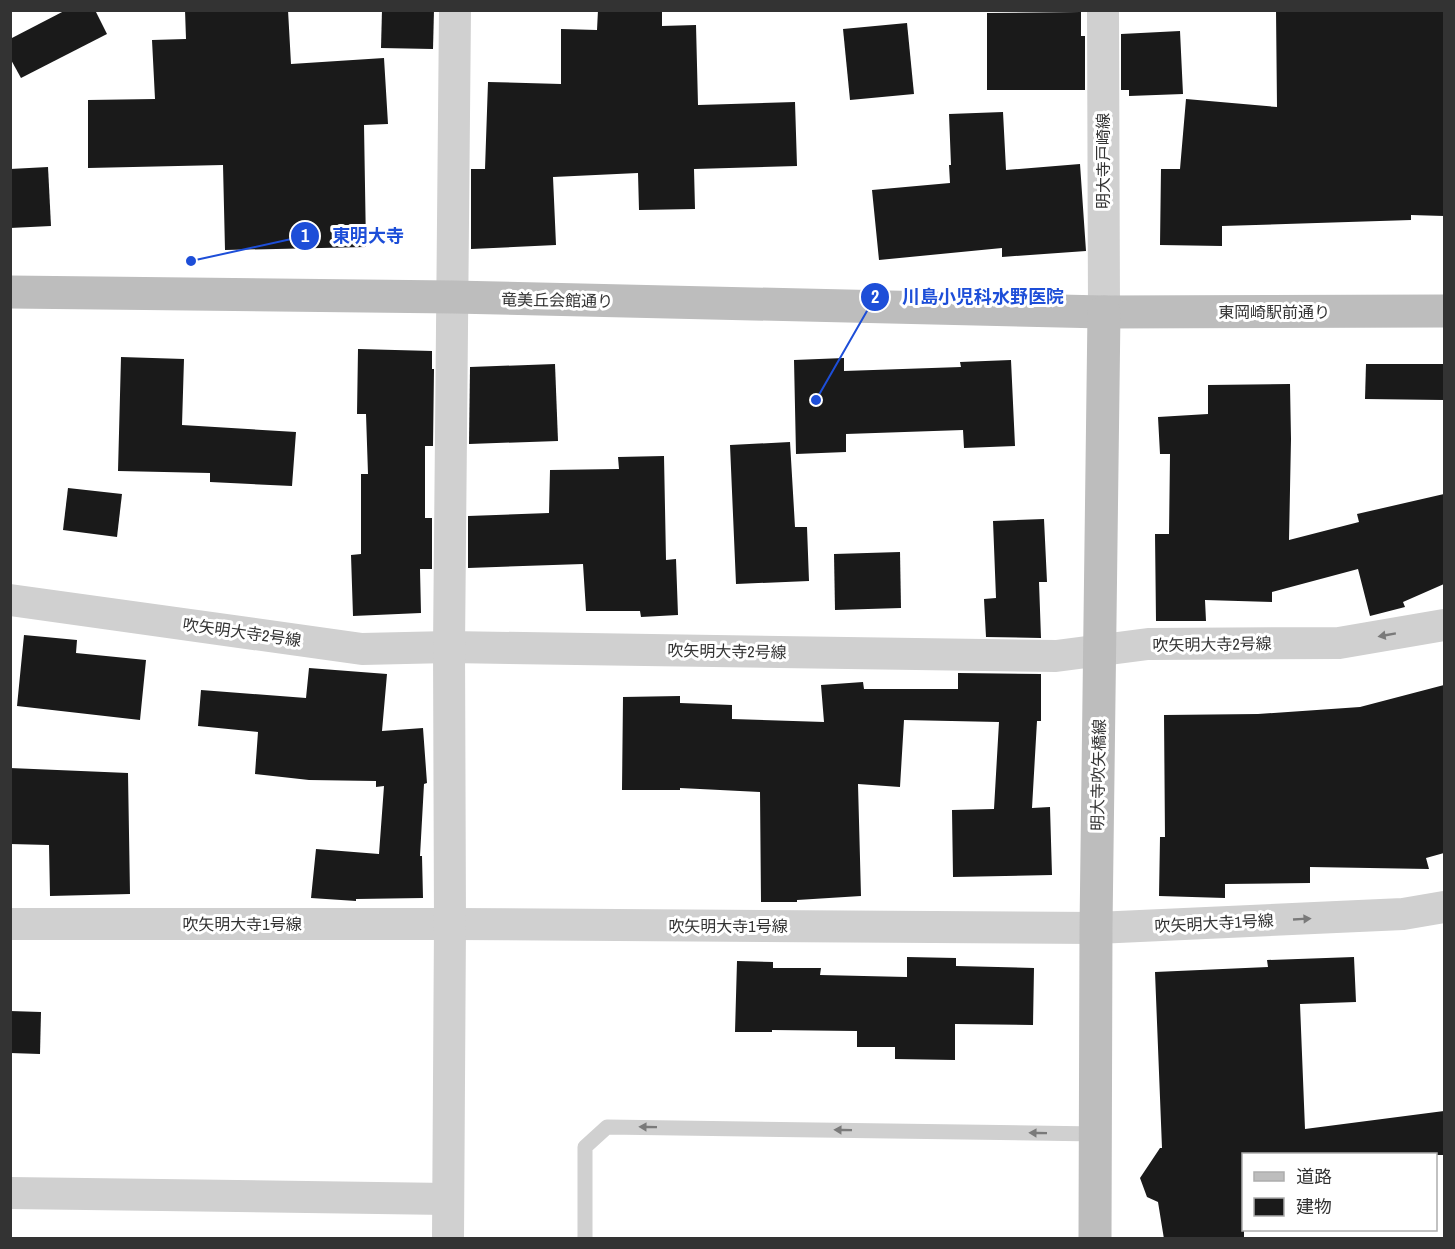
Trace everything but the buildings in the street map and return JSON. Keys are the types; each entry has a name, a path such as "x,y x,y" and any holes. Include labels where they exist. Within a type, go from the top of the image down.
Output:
{"street":[{"path":"448,1239 449,647 455,10"},
{"name":"明大寺戸崎線","path":"1103,10 1104,312"},
{"name":"竜美丘会館通り","path":"10,292 453,297 1104,312"},
{"name":"東岡崎駅前通り","path":"1104,312 1444,311"},
{"name":"明大寺吹矢橋線","path":"1095,1239 1096,928 1104,312"},
{"name":"吹矢明大寺2号線","path":"10,600 362,649 449,647 1056,656 1148,645 1339,643 1444,625"},
{"name":"吹矢明大寺1号線","path":"10,924 1096,928 1403,914 1444,907"},
{"path":"10,1193 448,1199"}],"lane":[{"path":"585,1239 585,1147 607,1127 1096,1134"}],"place":[{"name":"東明大寺","path":"191,261"},
{"name":"川島小児科水野医院","path":"816,400"}]}
